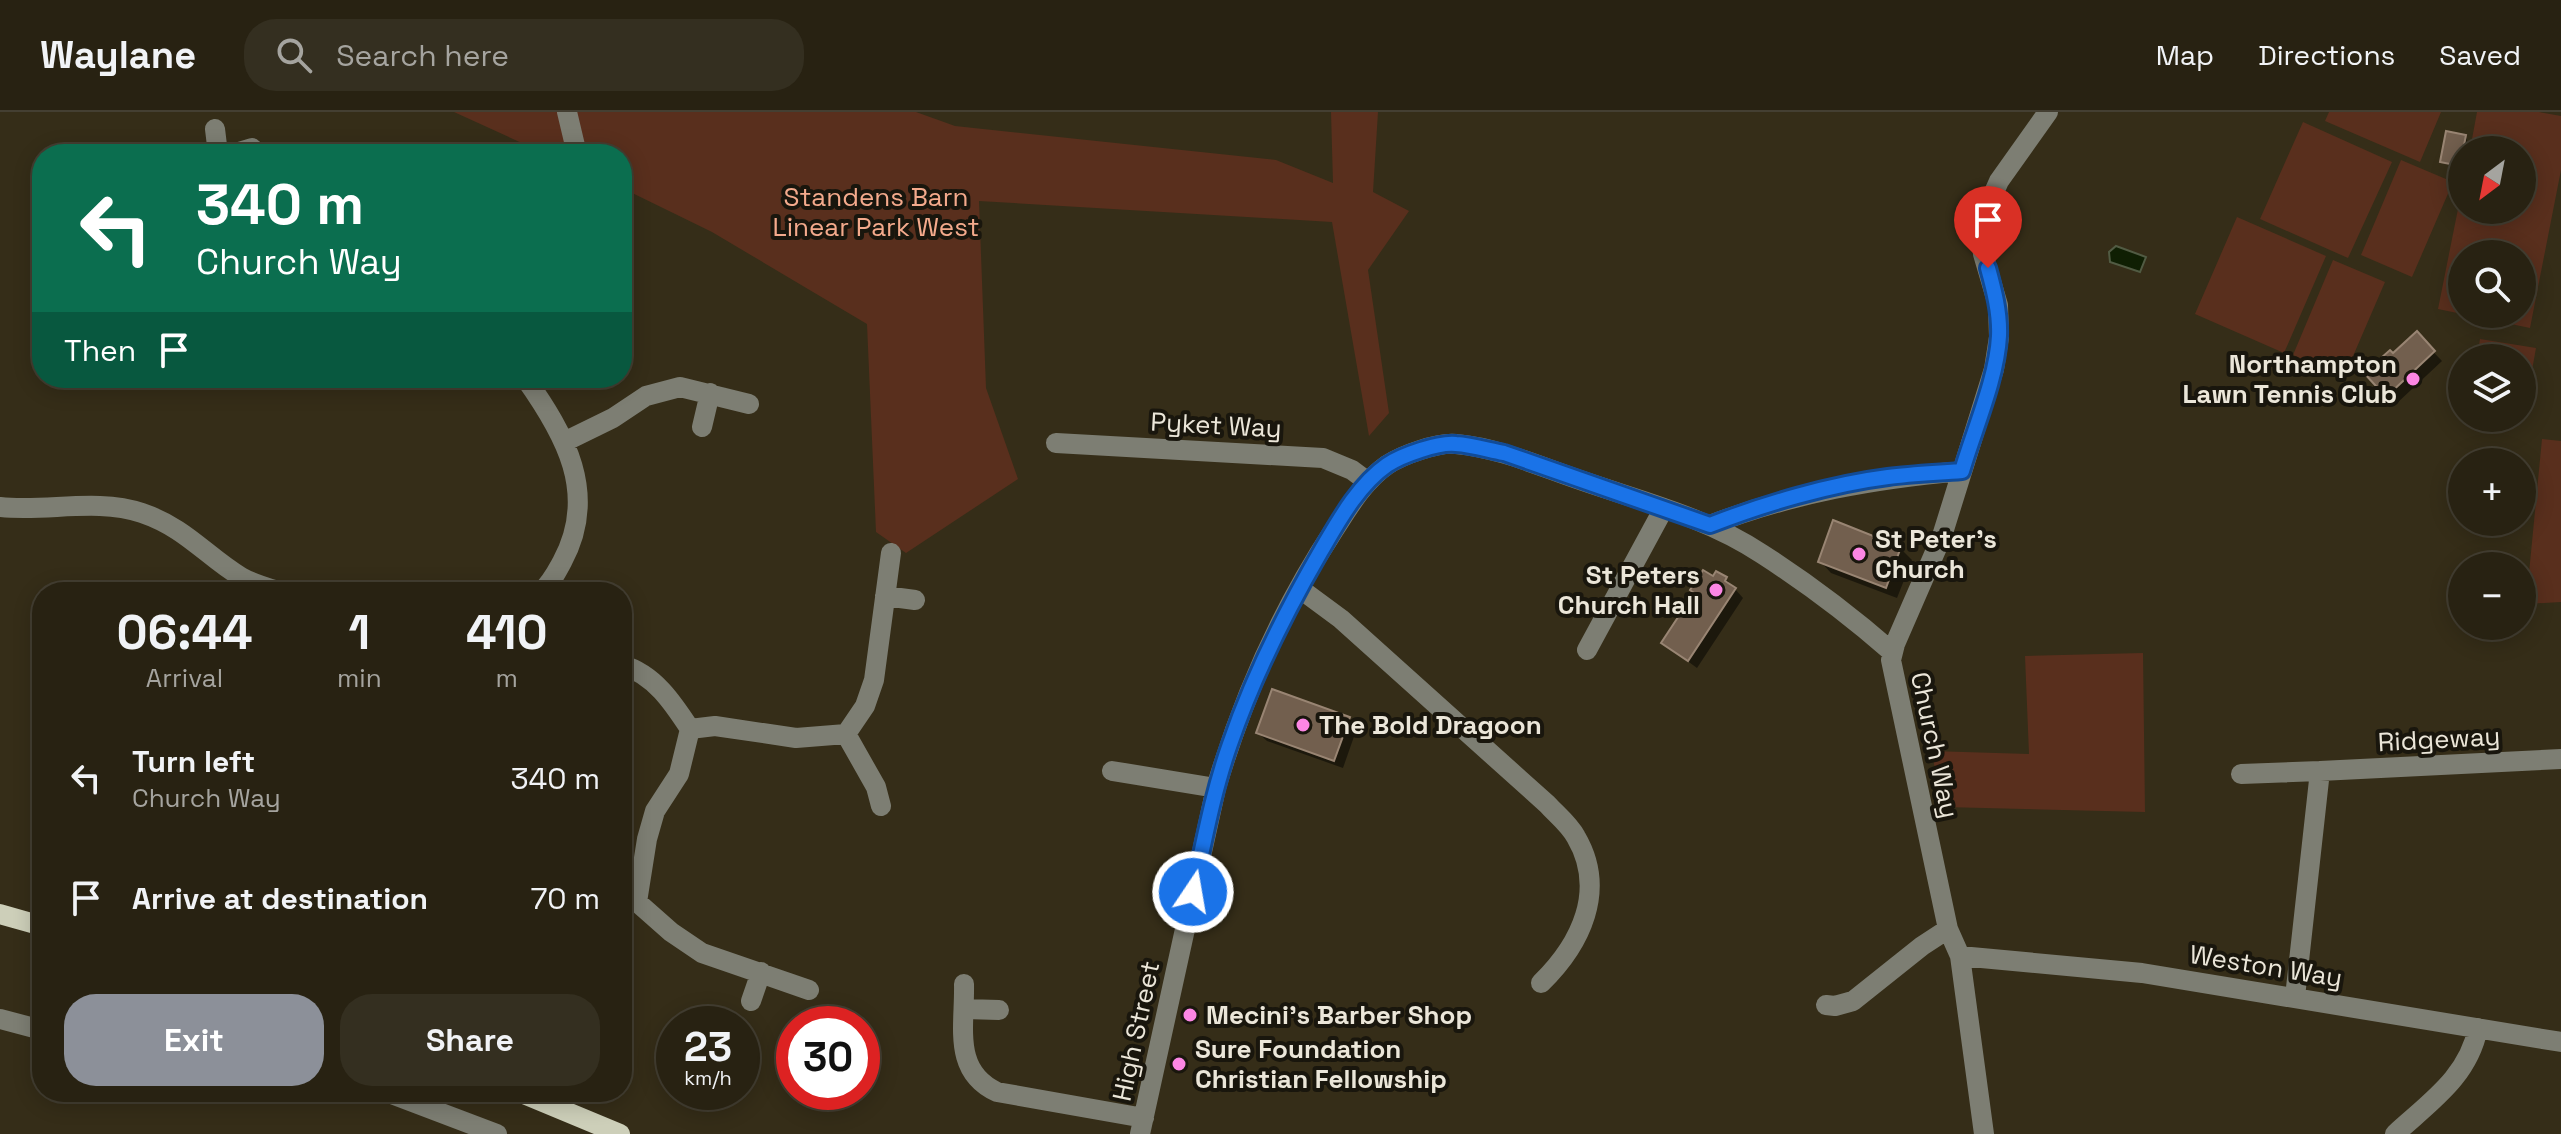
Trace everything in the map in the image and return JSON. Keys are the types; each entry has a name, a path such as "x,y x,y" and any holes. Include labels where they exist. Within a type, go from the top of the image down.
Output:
{"main road":[{"path":"0,914 32,923"},
{"path":"543,1102 620,1134"}],"street":[{"path":"567,112 575,144"},
{"name":"Church Way","path":"1984,1134 1960,956 1948,929 1892,669 1892,652 1942,536 1994,369 1999,337 1998,305 1983,254 1981,238 1984,215 1999,181 2043,114"},
{"path":"215,129 217,144"},
{"path":"564,442 613,418 646,396 680,387 749,404"},
{"path":"532,388 564,442 576,473 579,501 576,530 551,582"},
{"path":"702,427 710,393"},
{"name":"Pyket Way","path":"1056,443 1323,458 1352,470 1368,482"},
{"name":"High Street","path":"1142,1126 1216,788 1245,703 1286,612 1326,542 1368,482 1389,464 1417,451 1453,443 1504,453 1710,525 1761,553 1867,630 1892,652"},
{"path":"1710,525 1746,511 1842,486 1886,478 1962,471"},
{"path":"0,507 107,507 140,513 190,536 237,582"},
{"path":"1587,650 1664,508"},
{"path":"846,734 865,706 874,680 891,553"},
{"path":"1299,588 1319,600 1364,640 1547,804 1575,834 1589,863 1589,895 1581,928 1562,962 1541,983"},
{"path":"885,596 915,600"},
{"path":"632,668 669,695 690,729 679,774 655,811 632,895"},
{"path":"690,729 715,726 796,738 846,734"},
{"path":"846,734 876,787 881,806"},
{"name":"Ridgeway","path":"2241,774 2561,759"},
{"path":"1112,771 1216,788"},
{"path":"2295,997 2320,771"},
{"path":"632,904 702,953 809,990"},
{"path":"1826,1005 1853,1001 1948,929"},
{"name":"Weston Way","path":"1960,956 2142,973 2561,1042"},
{"path":"751,1001 761,972"},
{"path":"964,984 964,1055 968,1066 985,1086 997,1092 1142,1126"},
{"path":"965,1009 999,1010"},
{"path":"0,1019 32,1027"},
{"path":"2395,1134 2459,1073 2474,1049 2478,1028"},
{"path":"412,1102 497,1134"}],"green space":[{"name":"Standens Barn Linear Park West","path":"454,112 916,112 955,126 1276,160 1333,183 1331,112 1378,112 1373,192 1409,211 1368,270 1389,413 1369,436 1332,222 979,201 986,388 1018,479 906,553 876,532 867,324 712,232 632,193 632,144 524,144"},
{"path":"2329,112 2441,112 2420,162 2325,121"},
{"path":"2477,112 2539,112 2561,116 2561,170 2536,297 2536,240 2452,240 2455,224 2536,224 2536,136 2473,136"},
{"path":"2303,122 2392,162 2348,258 2260,219"},
{"path":"2401,160 2448,180 2448,194 2412,277 2361,255"},
{"path":"2237,217 2326,256 2284,353 2195,314"},
{"path":"2448,259 2448,311 2438,309"},
{"path":"2333,260 2385,282 2344,377 2293,355"},
{"path":"2480,339 2511,344 2479,344"},
{"path":"2542,439 2561,441 2561,602 2536,603 2536,552 2531,552 2533,536 2536,536"},
{"path":"2143,653 2145,812 1944,807 1931,751 2029,754 2025,656"}],"shaded area":[{"path":"2116,246 2146,257 2140,272 2110,262 2109,252"}],"building":[{"path":"2446,131 2466,135 2448,136 2448,164 2440,162"},
{"path":"2417,331 2435,351 2386,397 2364,373"},
{"name":"St Peter's Church","path":"1833,520 1901,547 1886,588 1818,562"},
{"path":"1703,570 1713,576 1716,571 1727,577 1725,581 1736,588 1688,661 1661,643 1694,593 1690,590"},
{"name":"The Bold Dragoon","path":"1272,689 1350,717 1334,761 1256,733"}],"place":[{"name":"Northampton Lawn Tennis Club","path":"2413,379"},
{"name":"St Peter's Church","path":"1859,554"},
{"name":"St Peters Church Hall","path":"1716,590"},
{"name":"The Bold Dragoon","path":"1303,725"},
{"name":"Mecini's Barber Shop","path":"1190,1015"},
{"name":"Sure Foundation Christian Fellowship","path":"1179,1064"}],"route":[{"path":"1193,892 1229,745 1286,612 1347,510 1368,482 1389,464 1417,451 1453,443 1504,453 1710,525 1746,511 1842,486 1886,478 1962,471 1994,369 1999,337 1998,305 1988,268"}]}
